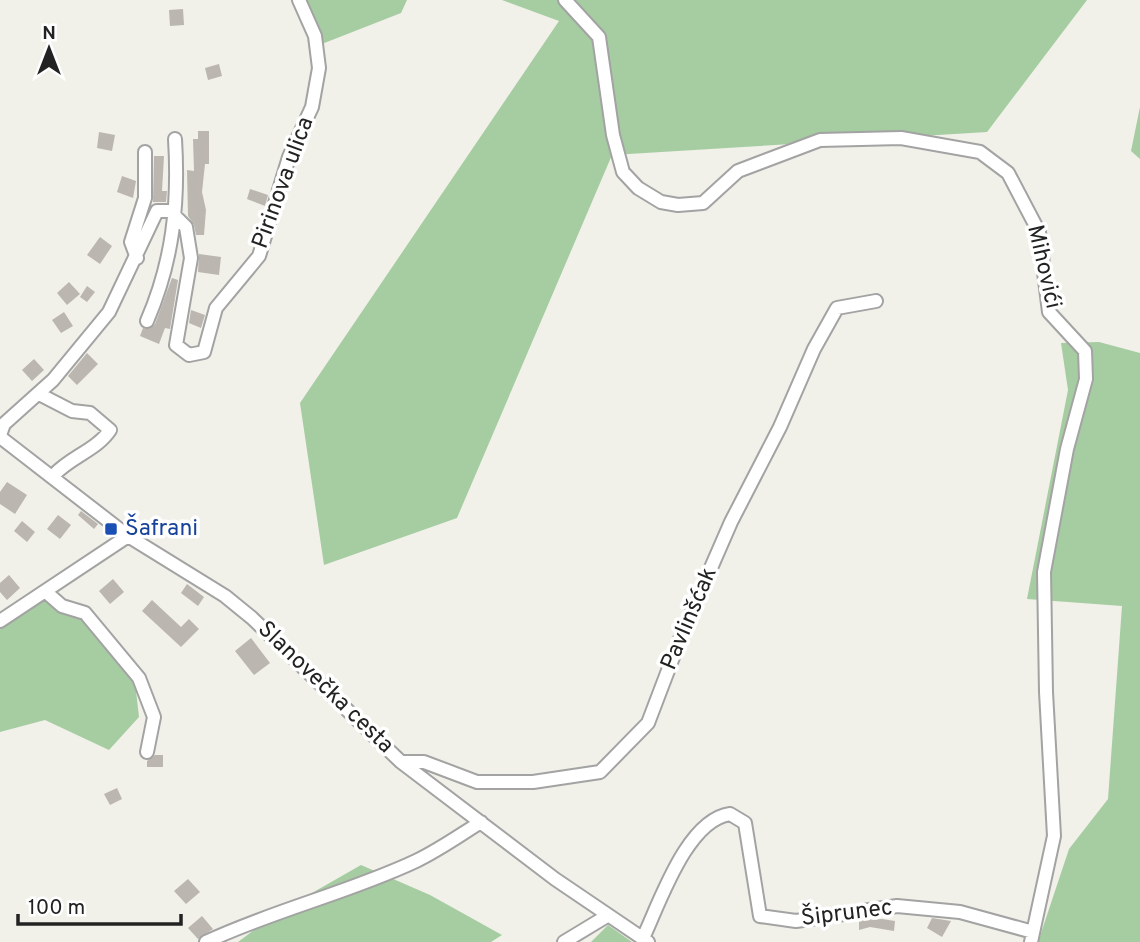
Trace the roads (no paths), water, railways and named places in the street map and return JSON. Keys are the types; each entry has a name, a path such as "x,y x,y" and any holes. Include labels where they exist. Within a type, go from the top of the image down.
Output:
{"street":[{"name":"Pirinova ulica","path":"175,216 186,226 191,258 176,345 189,355 204,352 216,308 259,256 289,157 312,107 319,68 315,36 299,0"},
{"name":"Mihovići","path":"565,0 598,37 613,135 623,172 638,188 661,202 678,205 703,203 738,171 820,140 901,138 980,152 1008,173 1039,232 1049,313 1084,351 1086,379 1067,449 1044,572 1046,692 1054,836 1032,937"},
{"path":"148,321 161,289 179,191 175,139"},
{"path":"137,258 131,242 145,198 145,152"},
{"path":"0,436 4,424 38,394 109,312 137,258 156,211 170,211 175,216"},
{"name":"Pavlinšćak","path":"401,762 424,762 477,782 533,782 600,772 648,723 680,639 732,523 780,427 814,349 837,309 876,301"},
{"path":"38,394 72,411 90,413 110,430 102,442 65,463 54,475"},
{"name":"Slanovečka cesta","path":"0,436 54,475 128,536 225,596 252,618 401,762 607,916 646,940"},
{"path":"0,621 128,536"},
{"path":"46,592 62,606 85,613 139,678 154,717 147,752"},
{"name":"Šiprunec","path":"646,940 689,845 713,819 730,814 745,823 761,916 796,921 897,906 960,912 1032,937"},
{"path":"206,942 252,920 326,897 418,860 481,822"},
{"path":"564,942 607,916"}],"place":[{"name":"Šafrani","path":"111,529"}]}
